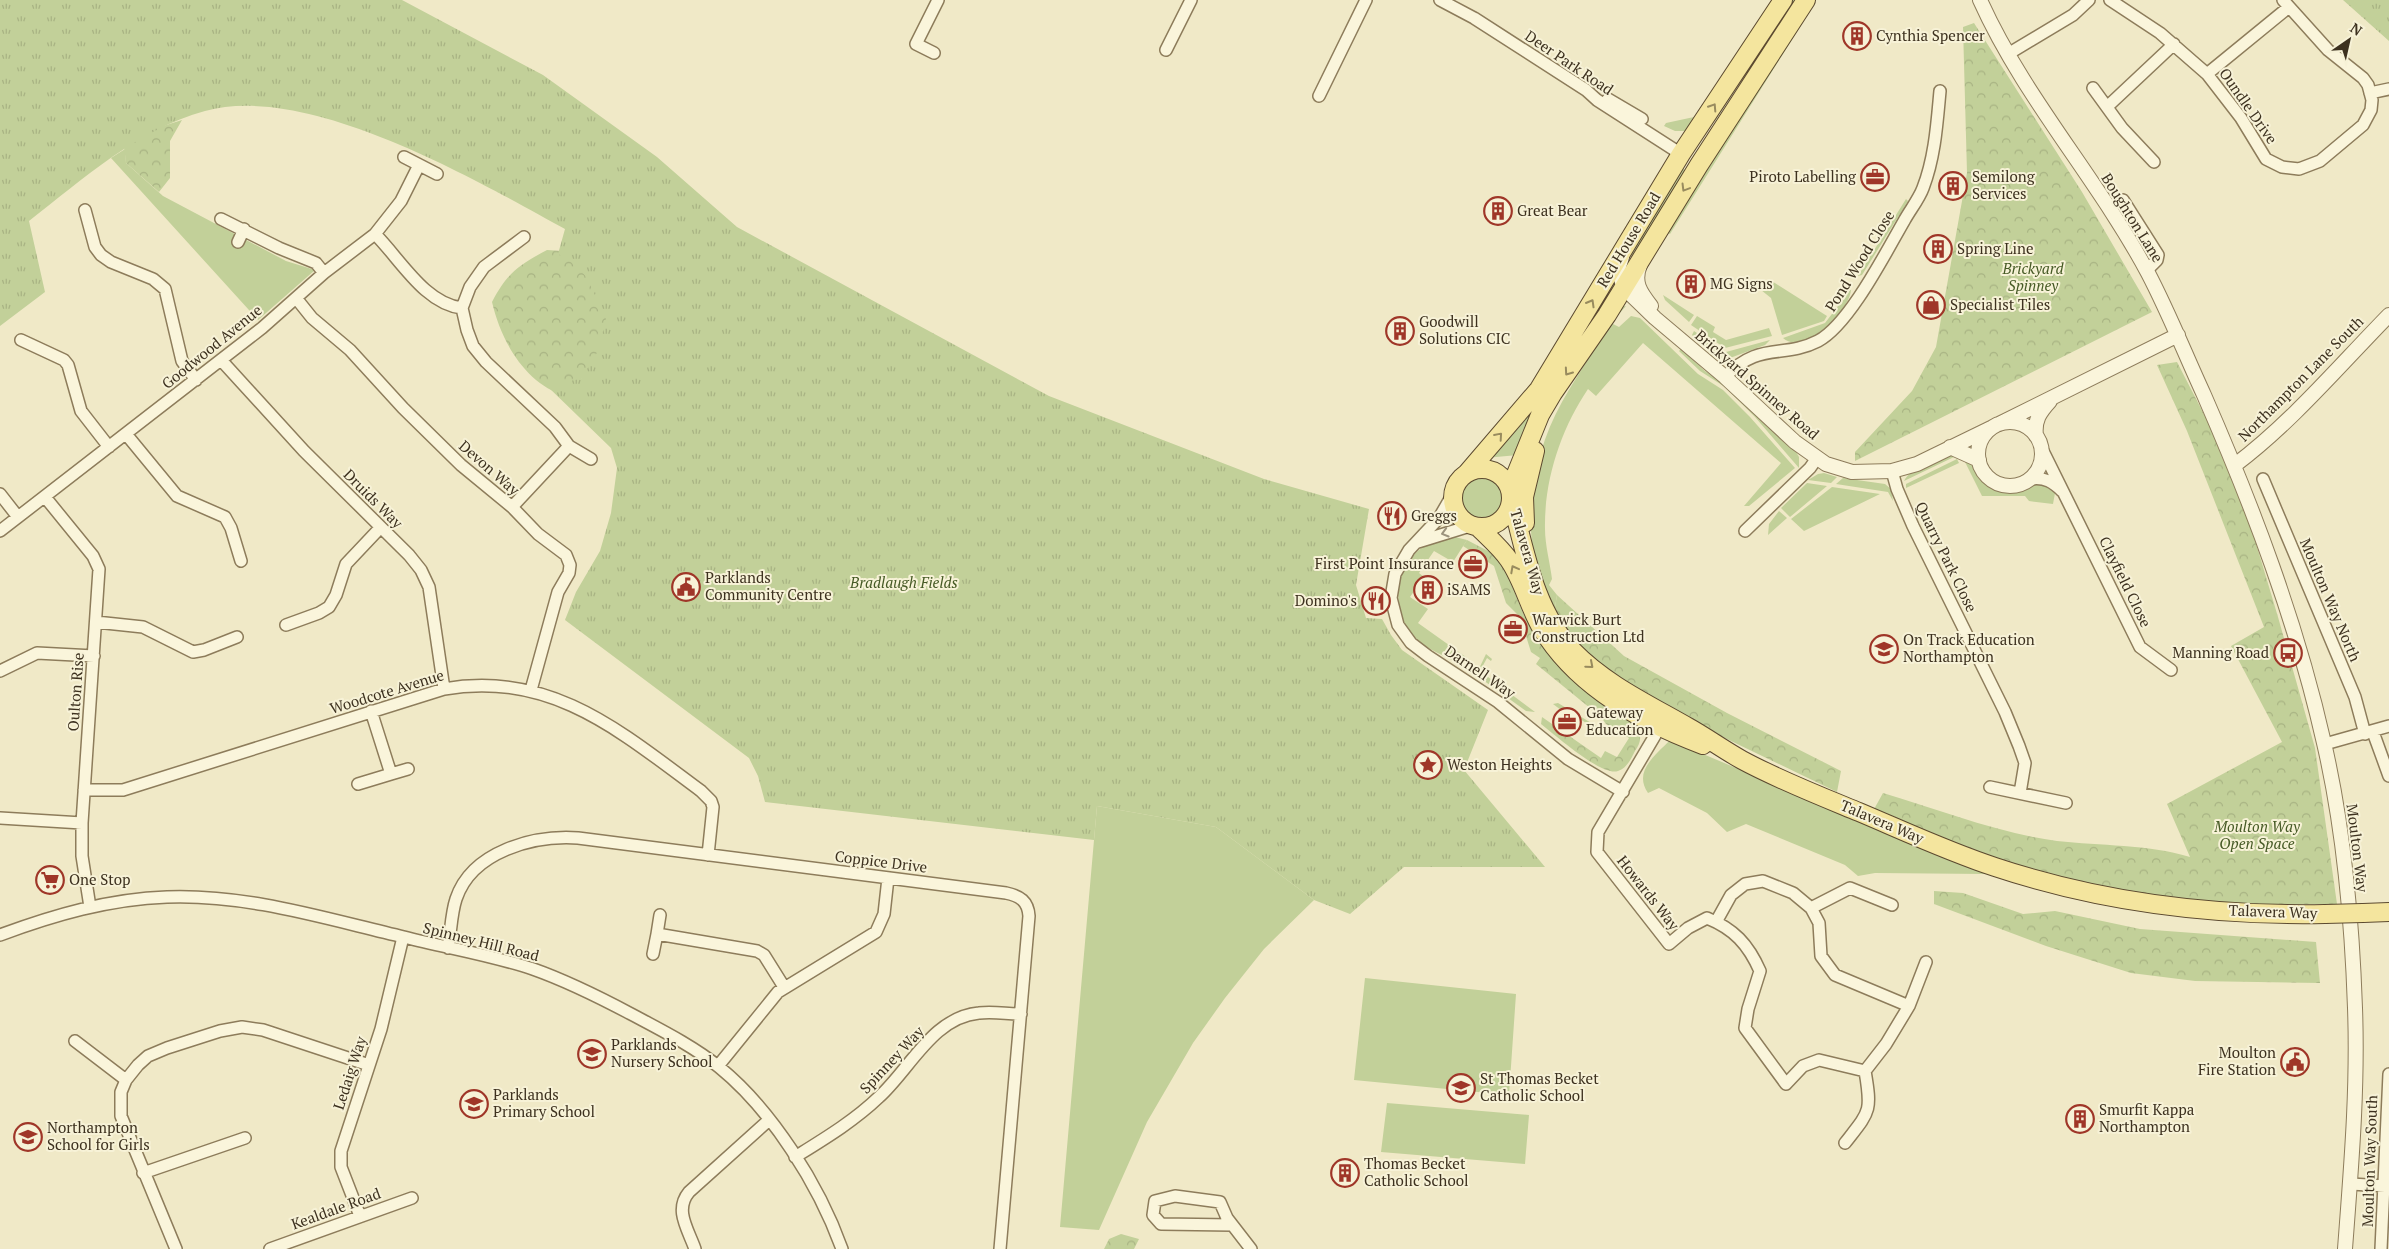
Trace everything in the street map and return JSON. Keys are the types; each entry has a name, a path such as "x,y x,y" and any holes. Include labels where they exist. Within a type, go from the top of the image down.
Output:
{"main road":[{"name":"Red House Road","path":"1467,473 1539,390 1602,284 1690,153 1783,0"},
{"path":"1476,526 1487,526 1502,519 1507,513 1510,494 1540,415 1624,282 1643,258 1690,153 1772,54 1806,0"},
{"path":"1528,560 1524,497 1537,443 1553,393"},
{"path":"1510,494 1500,475 1493,471 1475,470 1467,473 1456,484 1454,492 1455,509 1461,518 1476,526 1509,560 1543,630 1572,668 1596,689 1623,707 1660,727 1680,737 1743,760"},
{"name":"Talavera Way","path":"1510,494 1535,587 1546,611 1572,650 1607,679 1743,760 1911,835 1972,859 2076,890 2177,906 2266,914 2389,912"}],"street":[{"path":"934,54 916,44 938,0"},
{"path":"1166,50 1191,0"},
{"path":"1319,96 1366,0"},
{"name":"Deer Park Road","path":"1440,0 1474,18 1586,90 1623,108 1690,153"},
{"name":"Boughton Lane","path":"1980,0 2008,54 2147,270 2234,465"},
{"path":"2008,54 2073,16 2089,0"},
{"name":"Oundle Drive","path":"2110,0 2174,44 2207,74 2241,118 2266,159 2275,165 2290,169 2309,167 2320,161 2363,125 2371,110 2370,92"},
{"path":"2207,74 2286,3 2328,50 2363,78 2370,92 2389,89"},
{"path":"2108,106 2174,44"},
{"path":"2093,88 2108,106 2122,128 2154,162"},
{"name":"Pond Wood Close","path":"1724,377 1743,361 1754,356 1797,348 1818,341 1840,323 1923,189 1936,138 1940,91"},
{"path":"404,157 437,174"},
{"name":"Goodwood Avenue","path":"0,531 196,380 324,273 374,234 402,201 419,165"},
{"path":"2122,200 2158,255 2157,260 2147,270"},
{"path":"85,210 95,247 101,255 112,262 152,279 165,289 182,361 196,380"},
{"path":"221,218 279,248 316,263 324,273"},
{"path":"238,242 244,230"},
{"path":"374,234 432,297 449,306 462,308"},
{"path":"524,237 484,267 470,287 462,308 473,346 497,373 555,427 570,446 591,459"},
{"path":"1624,250 1618,270 1624,282"},
{"path":"1643,258 1636,280 1644,297"},
{"path":"1602,284 1610,277 1624,282 1644,297 1674,333"},
{"name":"Brickyard Spinney Road","path":"1624,282 1674,333 1795,442 1816,458 1839,469 1852,472 1892,471 1917,464 2178,336"},
{"name":"Devon Way","path":"296,298 312,318 350,350 403,408 461,465 512,507 538,534 558,547 566,555 570,565 569,573 558,592 531,690"},
{"name":"Northampton Lane South","path":"2234,465 2253,451 2299,407 2389,315"},
{"path":"21,340 64,360 68,365 81,411 109,447"},
{"name":"Druids Way","path":"221,360 282,428 409,555 426,578 444,689"},
{"name":"Brickyard Spinney Road","path":"2038,440 2035,426 2037,417 2052,398"},
{"path":"2019,424 2028,429 2038,440 2042,452 2040,466 2031,479 2014,486 1996,483 1988,477 1979,460 1981,443 1995,426 2019,424"},
{"path":"126,434 177,496 224,518 231,528 241,561"},
{"name":"Clayfield Close","path":"2038,440 2140,647 2171,670"},
{"path":"512,507 570,446"},
{"path":"1950,447 1979,460"},
{"path":"1745,531 1810,468 1816,458"},
{"name":"Moulton Way","path":"2234,465 2283,596 2311,690 2325,744 2340,837 2353,978 2356,1092 2345,1249"},
{"name":"Quarry Park Close","path":"1892,471 1897,490 1910,519 2005,712 2019,746 2025,763 2020,793"},
{"name":"Clayfield Close","path":"2031,479 2039,478 2054,483 2067,496"},
{"name":"Moulton Way North","path":"2263,479 2369,733 2389,776"},
{"name":"Darnell Way","path":"1454,492 1439,518 1400,564 1392,587 1393,611 1404,635 1428,656 1510,710 1568,759 1623,792"},
{"path":"0,494 18,517"},
{"name":"Oulton Rise","path":"45,497 93,556 99,569 82,823 82,856 90,907"},
{"path":"1416,543 1476,526"},
{"path":"286,625 319,614 329,607 336,595 346,564 380,528"},
{"path":"96,622 143,627 193,652 204,650 237,637"},
{"path":"0,671 37,653 94,656"},
{"name":"Woodcote Avenue","path":"84,790 122,790 444,689 495,685 531,690 570,703 594,716 635,743 707,797 711,801 713,814 708,855"},
{"path":"371,711 391,774"},
{"path":"2325,744 2389,726"},
{"name":"Howards Way","path":"1660,727 1598,832 1597,852 1669,944 1688,928 1707,918 1716,922"},
{"path":"358,784 408,769"},
{"path":"1990,787 2066,803"},
{"path":"0,818 82,823"},
{"name":"Coppice Drive","path":"448,948 454,908 465,882 484,864 523,844 545,838 566,837 1018,896 1025,902 1029,916 1000,1249"},
{"path":"718,1066 772,998 784,987 876,932 884,914 888,878"},
{"path":"1865,1071 1819,1060 1803,1066 1786,1084 1745,1028 1760,971 1752,951 1727,926 1716,922 1731,895 1745,884 1763,881 1793,893 1811,908 1820,923 1821,956 1835,975 1909,1006"},
{"path":"1811,908 1850,888 1892,905"},
{"name":"Spinney Hill Road","path":"0,935 90,907 167,897 218,898 290,910 403,937 514,964 572,984 690,1046 718,1066 745,1091 769,1120 795,1157 824,1208 842,1249"},
{"path":"653,954 660,915"},
{"path":"656,934 757,951 764,955 784,987"},
{"name":"Ledaig Way","path":"360,1216 341,1167 340,1157 385,1013 403,937"},
{"path":"1845,1143 1865,1118 1870,1102 1865,1071 1886,1044 1909,1006 1926,962"},
{"name":"Spinney Way","path":"795,1157 868,1107 888,1089 936,1034 949,1024 980,1012 1021,1014"},
{"path":"176,1249 121,1116 120,1099 126,1080 142,1060 156,1053 220,1031 242,1027 263,1030 369,1065"},
{"path":"75,1041 126,1080"},
{"name":"Moulton Way South","path":"2382,1249 2389,1074"},
{"path":"695,1249 682,1212 682,1202 689,1192 769,1120"},
{"path":"143,1173 246,1138"},
{"path":"2350,1184 2385,1186"},
{"path":"1232,1225 1161,1224 1153,1215 1155,1201 1175,1196 1220,1202 1232,1225 1251,1249"},
{"name":"Kealdale Road","path":"270,1249 412,1198"}],"green space":[{"name":"Bradlaugh Fields","path":"0,0 402,0 543,75 657,157 737,227 1049,396 1264,479 1369,509 1356,585 1366,618 1382,619 1402,650 1488,710 1464,770 1545,867 1404,867 1350,914 1314,900 1216,827 1097,806 1094,840 765,802 758,776 749,758 565,620 576,592 600,551 611,513 617,468 611,448 546,385 581,379 598,351 606,319 587,278 574,262 558,254 565,229 439,162 341,123 292,110 246,106 205,111 180,119 134,143 91,172 29,221 45,292 0,326"},
{"path":"1791,0 1798,0 1761,57 1742,78 1715,121 1713,119"},
{"path":"2343,0 2389,0 2389,41"},
{"path":"1813,1 1815,3 1670,234 1666,232"},
{"name":"Brickyard Spinney","path":"1974,23 2082,192 2152,312 1855,461 1855,452 1912,391 1936,347 1967,173 1963,27"},
{"path":"1696,118 1686,131 1675,131 1664,126 1666,123"},
{"path":"182,120 170,141 170,178 159,192 126,163 124,146 141,133"},
{"path":"125,149 126,163 163,196 286,261 315,270 258,320 111,158"},
{"path":"1682,169 1686,170 1631,260 1632,250"},
{"path":"1906,199 1908,201 1862,275 1858,276"},
{"path":"547,250 563,251 579,256 609,302 606,352 566,396 538,382 517,359 502,331 492,302 503,284 521,265"},
{"path":"1770,280 1827,316 1824,321 1782,335 1771,298 1761,290"},
{"path":"1851,289 1849,298 1843,308 1825,328 1802,341 1792,342 1783,338 1825,323"},
{"path":"1663,295 1694,315 1689,322 1665,300"},
{"path":"1626,306 1611,323 1619,327 1631,316 1640,318 1698,374 1723,390 1750,417 1795,468 1749,506 1744,506 1781,463 1643,343 1596,396 1588,389 1578,404 1556,456 1545,511 1545,529 1552,579 1549,585 1557,595 1554,613 1535,564 1531,523 1534,481 1545,440 1562,402 1618,307"},
{"path":"1697,316 1715,327 1713,332 1726,340 1769,328 1772,336 1725,348 1691,325"},
{"path":"1694,331 1720,349 1723,359 1715,357 1692,335"},
{"path":"1770,340 1765,345 1730,358 1726,352"},
{"path":"1681,349 1705,371 1726,385 1795,450 1799,457 1799,468 1755,417 1725,387 1700,371 1679,351"},
{"name":"Moulton Way Open Space","path":"2177,362 2208,422 2252,530 2278,617 2315,748 2337,904 2234,905 2108,889 2006,864 1873,811 1883,793 2013,833 2057,841 2157,850 2190,857 2167,804 2282,742 2231,646 2264,627 2187,431 2157,365"},
{"path":"1531,409 1537,413 1518,455 1485,458"},
{"path":"1953,454 1954,457 1904,481 1919,467 1933,460"},
{"path":"1963,458 1973,465 1989,484 2001,489 2031,481 2039,481 2050,485 2055,493 2053,504 2029,501 2025,496 1982,496"},
{"path":"1957,459 1959,463 1906,488 1906,484"},
{"path":"1824,473 1837,477 1831,483 1808,480 1818,474"},
{"path":"1482,476 1494,480 1500,486 1504,498 1500,510 1494,516 1482,520 1470,516 1464,510 1460,498 1464,486 1470,480"},
{"path":"1843,478 1885,484 1891,489 1893,501 1888,492 1836,484"},
{"path":"1807,483 1827,486 1790,517 1781,508"},
{"path":"1832,487 1880,494 1804,531 1791,519"},
{"path":"1779,511 1787,518 1768,535 1769,524"},
{"path":"1455,537 1467,540 1453,562 1434,551 1419,573 1424,577 1410,597 1428,609 1418,623 1470,660 1460,665 1414,637 1406,626 1398,600 1402,574 1418,551 1435,540"},
{"path":"1467,540 1490,552 1503,564 1524,615 1550,656 1591,695 1634,724 1637,728 1640,734 1639,744 1624,768 1618,771 1611,771 1601,768 1567,745 1541,724 1542,717 1601,758 1605,751 1617,757 1629,738 1606,724 1601,717 1536,664 1540,658 1531,652 1520,617 1506,603 1494,566 1463,546"},
{"path":"1557,595 1624,656 1727,713 1841,771 1837,792 1704,728 1619,682 1579,649 1554,613"},
{"path":"1486,654 1492,659 1491,661 1487,658 1480,671 1535,712 1526,711 1476,675"},
{"path":"1558,703 1598,727 1600,732 1565,709 1553,722 1561,710 1553,704"},
{"path":"1670,740 1986,874 1875,873 1858,876 1845,865 1746,824 1727,832 1707,813 1659,788 1648,793 1644,785 1644,771 1652,758"},
{"path":"1097,806 1216,827 1314,900 1264,949 1225,998 1193,1043 1147,1122 1099,1230 1060,1227"},
{"path":"1934,891 1963,893 2023,914 2055,911 2140,929 2316,942 2320,983 2195,981 2131,973 2046,946 1934,904"},
{"path":"1365,978 1516,994 1509,1095 1354,1080"},
{"path":"1387,1103 1529,1115 1525,1164 1381,1152"},
{"path":"1121,1234 1139,1239 1134,1249 1104,1249 1109,1239"}],"place":[{"name":"Cynthia Spencer","path":"1857,36"},
{"name":"Piroto Labelling","path":"1875,177"},
{"name":"Semilong Services","path":"1953,186"},
{"name":"Great Bear","path":"1498,211"},
{"name":"Spring Line","path":"1938,249"},
{"name":"MG Signs","path":"1691,284"},
{"name":"Specialist Tiles","path":"1931,305"},
{"name":"Goodwill Solutions CIC","path":"1400,331"},
{"name":"Greggs","path":"1392,516"},
{"name":"First Point Insurance","path":"1473,564"},
{"name":"Parklands Community Centre","path":"686,587"},
{"name":"iSAMS","path":"1428,590"},
{"name":"Domino's","path":"1376,601"},
{"name":"Warwick Burt Construction Ltd","path":"1513,629"},
{"name":"On Track Education Northampton","path":"1884,649"},
{"name":"Manning Road","path":"2288,653"},
{"name":"Gateway Education","path":"1567,722"},
{"name":"Weston Heights","path":"1428,765"},
{"name":"One Stop","path":"50,880"},
{"name":"Parklands Nursery School","path":"592,1054"},
{"name":"Moulton Fire Station","path":"2295,1062"},
{"name":"St Thomas Becket Catholic School","path":"1461,1088"},
{"name":"Parklands Primary School","path":"474,1104"},
{"name":"Smurfit Kappa Northampton","path":"2080,1119"},
{"name":"Northampton School for Girls","path":"28,1137"},
{"name":"Thomas Becket Catholic School","path":"1345,1173"}]}
